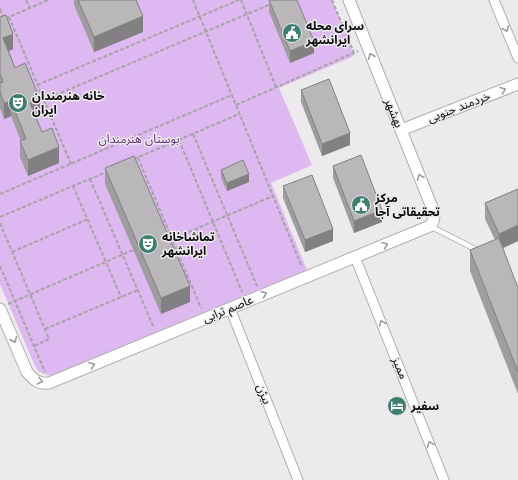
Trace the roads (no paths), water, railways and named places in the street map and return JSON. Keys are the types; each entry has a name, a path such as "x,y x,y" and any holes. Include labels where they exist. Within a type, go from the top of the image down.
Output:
{"street":[{"name":"بهشهر","path":"349,0 433,210 434,220 430,226"},
{"path":"494,0 518,58"},
{"name":"خردمند جنوبی","path":"401,130 518,84"},
{"name":"عاصم ترابی","path":"2,307 27,372 34,380 39,382 52,382 430,226"},
{"name":"ممیز","path":"355,257 444,480"},
{"name":"بیژن","path":"230,308 298,480"}],"lane":[{"path":"430,226 477,250"}],"place":[{"name":"سرای محله ایرانشهر","path":"292,33"},
{"name":"خانه هنرمندان ایران","path":"18,103"},
{"name":"مرکز تحقیقاتی آجا","path":"361,205"},
{"name":"تماشاخانه ایرانشهر","path":"148,244"},
{"name":"سفیر","path":"397,406"}],"park label":[{"name":"بوستان هنرمندان","path":"139,139"}]}
